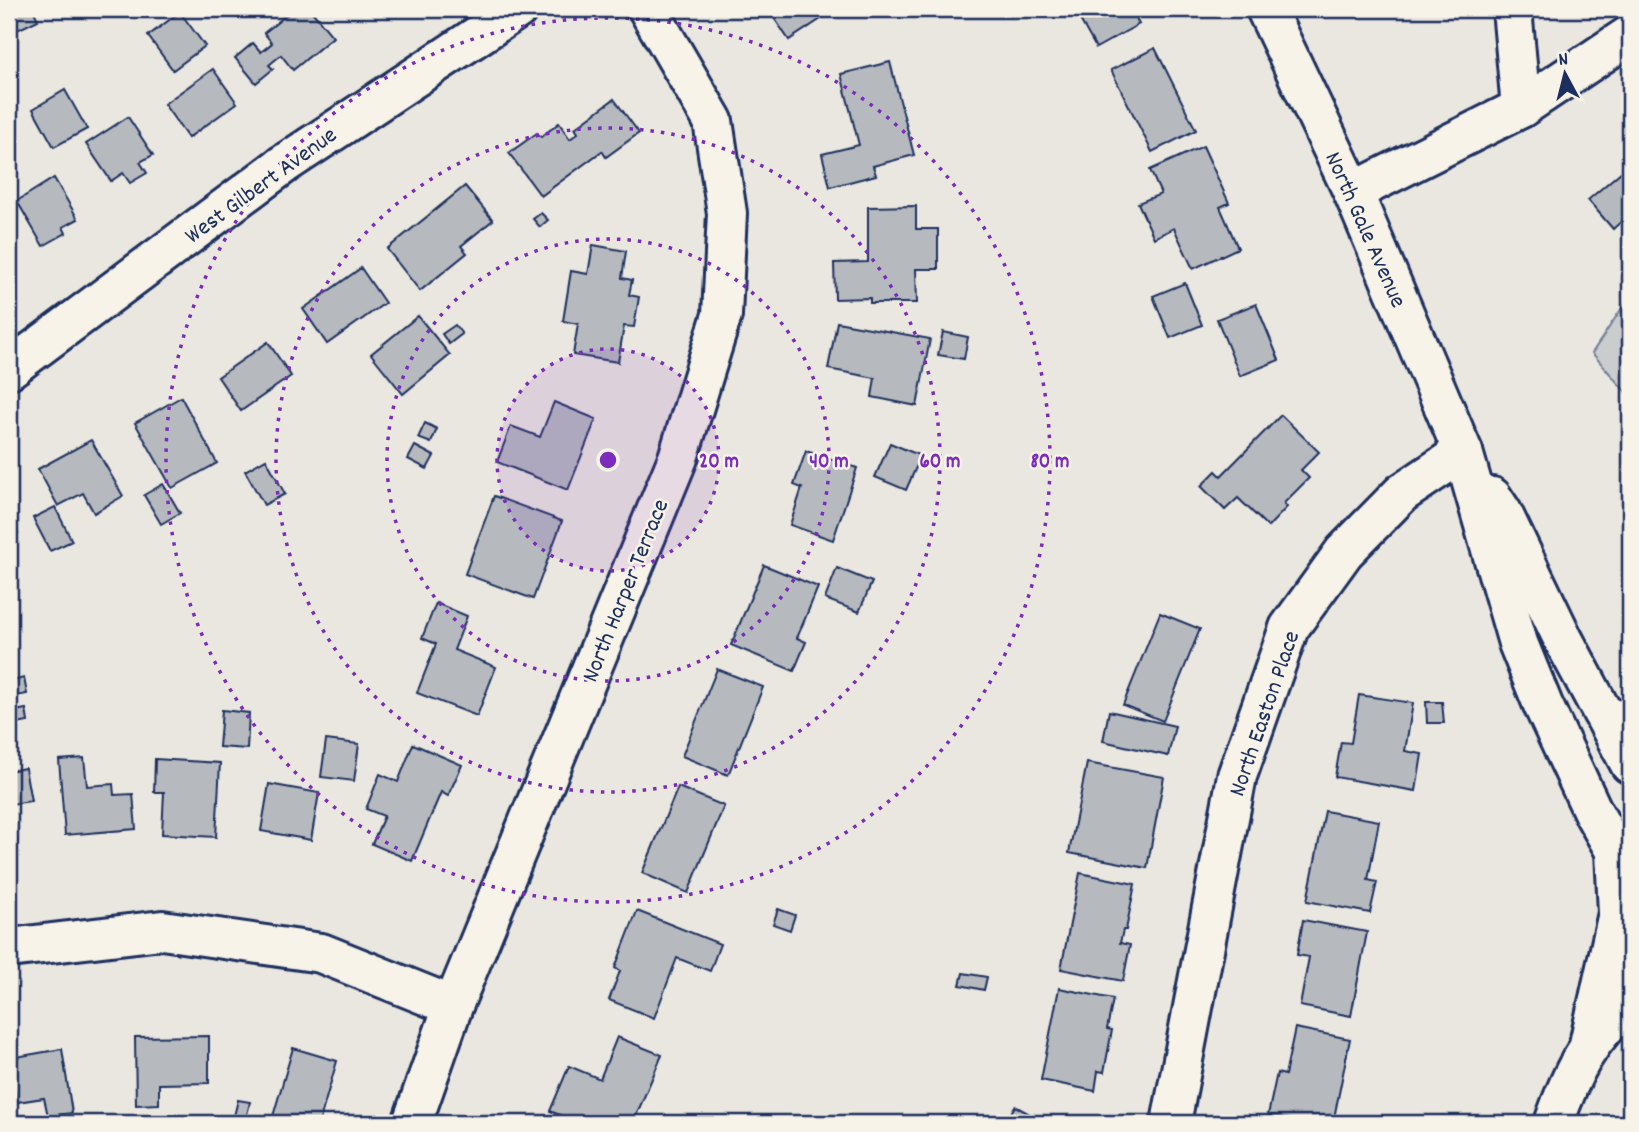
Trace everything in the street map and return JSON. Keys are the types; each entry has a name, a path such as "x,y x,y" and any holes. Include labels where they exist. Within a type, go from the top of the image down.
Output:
{"main road":[{"name":"West Gilbert Avenue","path":"9,369 284,164 517,9"},
{"name":"North Harper Terrace","path":"412,1123 453,1006 678,458 722,315 727,213 713,121 648,9"},
{"name":"North Gale Avenue","path":"1266,9 1353,192 1463,452 1518,643 1577,778 1623,864"},
{"path":"1513,9 1521,108"},
{"path":"1353,192 1521,108 1630,35"},
{"name":"North Gale Avenue","path":"1463,452 1502,512 1563,639 1616,721 1630,764"},
{"name":"North Easton Place","path":"1171,1123 1237,776 1289,628 1344,552 1373,522 1402,493 1463,452"},
{"path":"1589,1044 1618,913 1623,864"},
{"path":"9,948 162,930 321,953 453,1006"},
{"path":"1553,1123 1568,1082 1589,1044 1616,1014 1630,1004"}],"shaded area":[{"path":"1630,296 1630,397 1592,353"}],"building":[{"path":"9,9 33,9 38,20 9,34"},
{"path":"294,9 310,9 333,37 293,70 281,55 269,65 273,69 256,83 235,58 253,43 261,52 272,43 264,33"},
{"path":"768,9 836,9 789,40"},
{"path":"1074,9 1131,9 1139,24 1096,48"},
{"path":"180,12 205,46 173,70 148,36"},
{"path":"1155,48 1196,130 1152,152 1111,70"},
{"path":"890,62 914,155 873,166 876,175 830,187 822,154 859,145 841,74"},
{"path":"213,69 237,103 188,138 164,104"},
{"path":"65,90 87,129 54,147 33,109"},
{"path":"614,99 639,133 606,157 602,151 541,196 509,153 537,133 541,137 559,123 570,139 578,133 575,128"},
{"path":"128,117 153,155 140,162 147,173 130,183 123,173 111,181 86,144"},
{"path":"1203,146 1229,203 1220,207 1238,248 1193,269 1174,228 1154,238 1138,203 1161,194 1150,170"},
{"path":"1622,171 1626,176 1630,173 1630,226 1624,219 1613,229 1588,200"},
{"path":"54,178 78,219 63,227 66,233 43,246 17,201"},
{"path":"465,186 493,220 461,246 467,253 420,291 387,249"},
{"path":"916,206 916,229 938,229 938,269 916,269 917,303 870,303 870,298 835,299 834,263 868,262 868,207"},
{"path":"541,213 548,220 540,227 533,219"},
{"path":"593,245 626,251 622,278 632,280 629,295 639,297 634,327 624,326 618,362 573,355 578,324 563,321 571,271 588,274"},
{"path":"361,268 385,303 327,344 303,309"},
{"path":"1185,283 1202,325 1170,338 1153,296"},
{"path":"1256,304 1279,360 1240,376 1217,319"},
{"path":"418,316 450,355 403,394 371,354"},
{"path":"837,322 930,339 917,406 872,397 875,378 828,369"},
{"path":"455,325 462,334 449,344 442,334"},
{"path":"943,332 968,337 964,359 938,355"},
{"path":"268,342 291,376 241,411 218,377"},
{"path":"181,397 217,463 172,488 135,423"},
{"path":"554,402 596,419 568,490 497,462 511,426 540,437"},
{"path":"1281,415 1319,452 1301,470 1309,478 1284,503 1287,507 1268,527 1238,498 1225,510 1201,486 1216,471 1221,476"},
{"path":"425,423 437,429 431,443 418,438"},
{"path":"91,440 123,496 94,513 83,493 58,506 38,469"},
{"path":"890,443 921,456 906,490 875,477"},
{"path":"415,446 434,456 427,469 408,459"},
{"path":"806,451 857,468 833,540 790,525 802,488 794,485"},
{"path":"266,459 285,494 264,505 245,471"},
{"path":"163,484 180,513 161,524 144,495"},
{"path":"494,496 562,521 533,599 465,574"},
{"path":"55,507 72,541 50,551 33,518"},
{"path":"9,510 18,533 9,537"},
{"path":"764,565 818,587 797,638 806,642 794,671 731,645"},
{"path":"837,568 872,582 859,612 825,599"},
{"path":"436,603 467,616 454,650 496,667 477,716 417,693 436,644 422,638"},
{"path":"1160,613 1200,629 1163,721 1123,705"},
{"path":"717,669 763,687 728,775 682,756"},
{"path":"24,678 27,694 10,697 9,682"},
{"path":"1359,695 1413,703 1405,751 1422,754 1416,791 1335,777 1341,742 1351,743"},
{"path":"1426,702 1442,702 1444,723 1427,723"},
{"path":"26,709 28,722 11,725 9,712"},
{"path":"222,710 249,713 247,749 219,747"},
{"path":"1109,711 1175,726 1168,756 1103,741"},
{"path":"326,740 359,744 354,781 321,777"},
{"path":"413,744 462,765 448,796 441,792 412,861 372,844 384,816 366,809 380,774 398,782"},
{"path":"84,758 87,786 113,784 114,795 133,794 136,829 65,835 59,760"},
{"path":"155,759 220,763 216,837 162,834 164,792 154,792"},
{"path":"1087,763 1164,777 1147,868 1069,853"},
{"path":"25,768 31,801 11,804 17,843 9,844 9,771"},
{"path":"269,784 319,793 311,840 261,831"},
{"path":"678,787 724,806 688,893 642,873"},
{"path":"1325,811 1379,821 1368,880 1377,882 1370,913 1307,901"},
{"path":"1080,873 1135,884 1126,930 1123,930 1120,943 1130,945 1123,981 1061,969"},
{"path":"778,909 795,915 790,930 773,924"},
{"path":"637,911 720,944 710,971 677,958 654,1018 609,1000 620,971 615,968"},
{"path":"1303,920 1367,932 1351,1016 1300,1006 1309,957 1297,955"},
{"path":"963,973 987,977 984,990 960,985"},
{"path":"1059,988 1113,999 1107,1029 1112,1030 1104,1072 1098,1071 1095,1091 1041,1080"},
{"path":"1295,1028 1350,1039 1333,1123 1309,1123 1268,1115 1277,1073 1285,1075"},
{"path":"209,1036 209,1083 159,1084 159,1104 136,1105 135,1037"},
{"path":"617,1037 662,1055 633,1123 579,1123 550,1111 569,1066 600,1079"},
{"path":"293,1048 337,1061 319,1123 271,1123"},
{"path":"62,1049 72,1113 48,1116 44,1098 17,1102 10,1058"},
{"path":"238,1100 250,1102 246,1119 234,1116"},
{"path":"1015,1106 1046,1123 1005,1123"}]}
